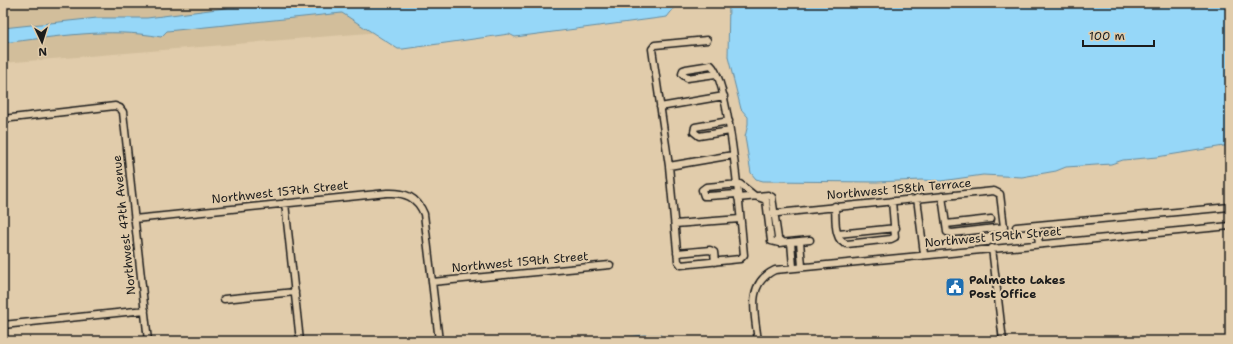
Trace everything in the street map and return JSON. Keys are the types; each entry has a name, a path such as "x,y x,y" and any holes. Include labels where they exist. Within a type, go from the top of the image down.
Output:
{"street":[{"path":"707,40 655,45 652,49 669,166 678,261 681,265 740,260 744,255 729,121 724,96 716,74 711,65 686,69 683,70 682,74 687,78 716,74"},
{"path":"660,107 724,96"},
{"name":"Northwest 47th Avenue","path":"3,119 115,106 120,108 123,112 148,341"},
{"path":"729,121 695,127 694,132 699,136 730,131"},
{"path":"669,166 733,155"},
{"path":"784,242 778,238 772,197 768,195 756,196 704,196 702,190 706,187 740,184 756,196 766,200 771,241 775,243 810,240"},
{"name":"Northwest 157th Street","path":"134,218 397,192 411,197 422,209 432,282"},
{"name":"Northwest 158th Terrace","path":"768,214 892,200 998,192 1000,194 1004,227 952,233 947,232 946,224"},
{"path":"942,196 946,224 991,220"},
{"path":"917,198 924,254"},
{"path":"835,206 840,241 847,244 894,238 896,228 892,200"},
{"path":"285,203 300,341"},
{"name":"Northwest 159th Street","path":"1016,227 1230,207"},
{"path":"675,224 740,219"},
{"path":"1037,226 1039,244"},
{"name":"Northwest 159th Street","path":"758,341 754,300 755,292 762,278 775,270 924,254 1230,226"},
{"path":"838,234 896,228"},
{"path":"791,242 794,267"},
{"path":"800,242 802,266"},
{"path":"992,248 1003,341"},
{"path":"677,253 710,250 714,252 715,262"},
{"name":"Northwest 159th Street","path":"432,282 610,265"},
{"path":"432,282 439,341"},
{"path":"224,299 295,292"},
{"path":"3,325 144,310"},
{"path":"3,329 4,341"}],"shaded area":[{"path":"3,3 736,3 3,63"}],"water":[{"path":"264,3 678,3 667,17 515,37 509,34 403,49 398,49 342,13 167,31 161,37 141,34 102,33 3,43 3,28 97,18 147,18"},
{"path":"729,3 1230,3 1230,145 1157,157 1123,160 1111,164 1066,167 1056,171 1022,177 983,175 941,181 921,180 877,182 763,181 756,179 751,173 745,137 748,117 741,109 728,57"},
{"path":"644,335 661,335 662,341 596,341"}],"place":[{"name":"Palmetto Lakes Post Office","path":"955,287"}]}
